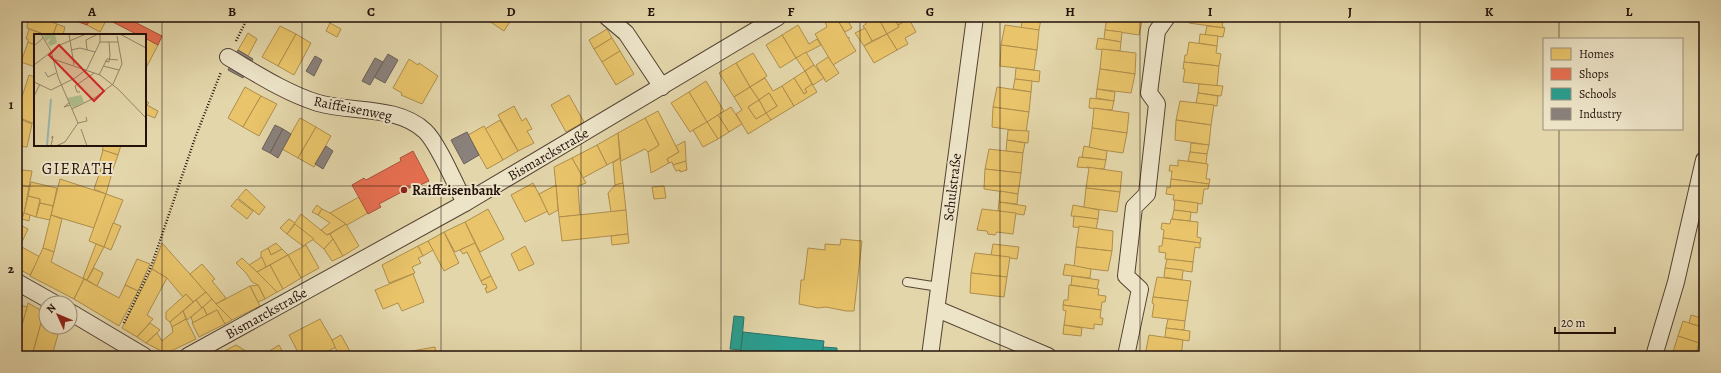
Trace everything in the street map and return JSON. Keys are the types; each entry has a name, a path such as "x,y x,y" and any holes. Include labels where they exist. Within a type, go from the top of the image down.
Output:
{"street":[{"path":"607,17 626,33 662,87"},
{"name":"Bismarckstraße","path":"188,356 465,203 778,17"},
{"name":"Schulstraße","path":"930,356 974,17"},
{"path":"1126,356 1140,288 1126,276 1134,207 1147,194 1157,104 1149,93 1157,31 1167,17"},
{"name":"Raiffeisenweg","path":"228,57 284,89 306,99 330,106 394,115 420,127 432,139 465,203"},
{"path":"1654,356 1676,282 1704,160"},
{"path":"17,282 40,295"},
{"path":"937,309 1048,356"},
{"path":"78,317 144,356"}],"lane":[{"path":"907,282 939,286"}],"path":[{"path":"115,339 153,262 195,138 228,57 248,17"}],"building: Homes":[{"path":"28,17 43,17 43,19 57,24 53,34 43,34 27,28"},
{"path":"91,17 103,17 107,19 100,32 87,25"},
{"path":"319,17 333,17 330,23"},
{"path":"483,17 513,17 504,31"},
{"path":"833,17 836,17 856,51 833,65 815,34 827,27 825,22"},
{"path":"836,17 846,17 852,28 845,32"},
{"path":"863,17 878,17 887,34 872,41 863,26 866,24"},
{"path":"878,17 894,17 899,27 887,34"},
{"path":"894,17 908,17 909,19 898,25"},
{"path":"1023,17 1041,19 1039,30 1021,28"},
{"path":"1107,17 1143,17 1139,35 1105,30"},
{"path":"1190,17 1224,17 1222,26 1225,28 1189,23"},
{"path":"909,19 916,32 905,38 908,44 897,50 887,34 899,27 898,25"},
{"path":"330,23 341,29 337,37 326,31"},
{"path":"57,24 65,27 63,34 53,34"},
{"path":"798,25 809,44 817,39 821,45 796,58 782,35"},
{"path":"1005,25 1039,30 1037,50 1001,45"},
{"path":"280,26 296,34 278,66 262,57"},
{"path":"1207,26 1225,28 1223,37 1205,35"},
{"path":"865,28 872,41 864,46 855,33"},
{"path":"29,29 43,34 34,34 34,45 28,42 28,39 26,39"},
{"path":"607,29 612,38 594,49 589,40"},
{"path":"1105,30 1122,32 1121,42 1104,39"},
{"path":"248,33 257,39 248,56 238,50"},
{"path":"296,34 311,43 294,75 278,66"},
{"path":"887,34 897,50 874,63 864,46"},
{"path":"1200,34 1218,36 1217,46 1199,43"},
{"path":"782,35 796,58 780,68 766,45"},
{"path":"612,38 620,51 602,62 594,49"},
{"path":"1098,38 1121,42 1120,51 1096,49"},
{"path":"146,39 158,45 146,68"},
{"path":"28,42 34,45 34,67 21,62"},
{"path":"1189,42 1217,46 1216,53 1221,54 1219,66 1184,62 1185,55 1187,55"},
{"path":"1001,45 1037,50 1034,70 1000,66"},
{"path":"1102,49 1136,53 1135,74 1100,69"},
{"path":"620,51 634,74 616,85 602,62"},
{"path":"806,52 814,65 805,71 796,58"},
{"path":"753,53 767,76 750,87 736,63"},
{"path":"828,57 839,73 826,82 816,65"},
{"path":"409,59 418,65 419,63 438,76 422,104 401,95 402,93 393,88"},
{"path":"1184,62 1219,66 1217,86 1183,82 1185,69 1183,69"},
{"path":"736,63 750,87 734,97 719,73"},
{"path":"814,65 824,78 813,85 805,71"},
{"path":"1016,68 1040,71 1039,82 1015,79"},
{"path":"1100,69 1135,74 1131,93 1097,89"},
{"path":"805,71 812,84 805,89 807,92 804,94 794,78"},
{"path":"29,75 34,77 34,124 17,117 17,102 20,103"},
{"path":"765,78 773,91 782,86 794,106 771,120 766,113 777,106 769,93 759,100 750,87"},
{"path":"794,78 804,94 807,92 805,89 812,84 817,92 794,106 782,86"},
{"path":"1015,79 1032,81 1031,92 1013,89"},
{"path":"706,81 724,111 707,122 689,92"},
{"path":"1199,84 1223,86 1221,96 1198,93"},
{"path":"245,87 261,96 243,127 228,118"},
{"path":"750,87 759,100 748,107 756,119 766,113 771,120 748,134 736,114 742,110 734,97"},
{"path":"997,87 1031,92 1029,112 993,107"},
{"path":"1097,89 1115,92 1114,101 1096,98"},
{"path":"689,92 707,122 690,132 671,103"},
{"path":"769,93 777,106 766,113 759,100"},
{"path":"1198,93 1218,96 1217,106 1196,103"},
{"path":"569,95 584,122 566,132 551,105"},
{"path":"261,96 277,104 259,136 243,127"},
{"path":"1090,98 1114,101 1112,110 1089,108"},
{"path":"759,100 766,113 756,119 748,107"},
{"path":"146,101 149,103 147,105 158,111 155,118 146,114"},
{"path":"1180,101 1214,105 1211,125 1176,120"},
{"path":"514,106 522,121 526,118 532,129 527,131 534,143 518,151 498,115"},
{"path":"731,107 742,124 729,132 718,115"},
{"path":"993,107 1029,112 1026,132 992,127"},
{"path":"1094,108 1129,113 1127,133 1092,128"},
{"path":"658,111 679,152 667,159 669,163 651,173 648,152 659,145 645,118"},
{"path":"718,115 729,132 718,139 707,122"},
{"path":"17,118 32,124 27,147 17,146"},
{"path":"300,118 316,127 298,158 282,149"},
{"path":"645,118 659,145 648,152 645,149 621,161 618,133"},
{"path":"500,120 518,151 503,160 485,129"},
{"path":"1176,120 1211,125 1209,145 1175,140"},
{"path":"707,122 718,139 703,147 693,130"},
{"path":"484,126 503,160 487,169 468,135"},
{"path":"316,127 331,136 314,167 298,158"},
{"path":"1092,128 1127,133 1123,153 1089,148"},
{"path":"1008,130 1029,131 1028,143 1007,140"},
{"path":"618,133 620,158 607,165 597,145"},
{"path":"1007,140 1025,143 1023,153 1006,151"},
{"path":"685,141 686,161 673,165 672,162 669,163 667,159 679,152 676,146"},
{"path":"1191,143 1209,145 1207,154 1190,152"},
{"path":"597,145 607,165 583,178 572,158"},
{"path":"104,146 121,146 118,155 102,150"},
{"path":"1084,146 1107,151 1106,160 1082,157"},
{"path":"989,149 1023,153 1021,173 985,169"},
{"path":"103,150 118,155 113,169 99,164"},
{"path":"1190,152 1207,154 1206,164 1188,161"},
{"path":"1079,157 1106,160 1104,169 1077,167"},
{"path":"572,158 586,183 578,186 580,215 559,217 554,167"},
{"path":"620,158 623,183 615,185 613,163"},
{"path":"1178,160 1208,164 1206,179 1210,179 1209,184 1171,179 1172,171 1169,171 1170,165 1178,166"},
{"path":"686,161 687,170 680,172 680,170 676,171 673,165"},
{"path":"102,166 113,169 106,194 94,189"},
{"path":"1087,167 1122,172 1120,192 1086,188 1089,168"},
{"path":"985,169 1021,173 1018,194 984,189"},
{"path":"22,170 32,171 29,187 19,185"},
{"path":"17,175 21,176 19,185 17,184"},
{"path":"60,179 106,194 94,228 51,215"},
{"path":"1171,179 1209,184 1208,189 1204,189 1202,204 1173,200 1174,195 1166,194 1167,187 1170,188"},
{"path":"31,182 57,188 53,206 40,203 40,199 28,196"},
{"path":"533,183 548,211 525,222 511,195"},
{"path":"623,183 626,210 611,212 608,193 615,185"},
{"path":"21,185 29,187 24,214 17,212"},
{"path":"556,185 558,210 549,215 539,194"},
{"path":"664,186 666,198 654,199 652,187"},
{"path":"1086,188 1120,192 1117,212 1081,207 1084,207"},
{"path":"246,189 265,207 259,215 238,198"},
{"path":"1000,191 1018,194 1017,204 999,202"},
{"path":"106,194 123,200 104,247 89,241"},
{"path":"28,196 40,199 36,217 24,213"},
{"path":"359,197 368,213 347,225 330,213"},
{"path":"237,199 253,211 247,219 231,206"},
{"path":"1175,200 1198,203 1197,213 1174,210"},
{"path":"999,202 1026,206 1024,215 998,211"},
{"path":"40,203 53,206 50,220 36,217"},
{"path":"317,205 322,209 318,215 312,212"},
{"path":"1073,205 1099,210 1098,219 1071,216"},
{"path":"322,209 346,224 327,235 321,230 330,223 318,215"},
{"path":"488,209 504,239 480,252 465,222"},
{"path":"982,209 1016,213 1013,234 997,232 995,235 988,234 987,231 977,230"},
{"path":"626,210 628,234 562,241 559,217"},
{"path":"1174,210 1191,212 1190,221 1172,219"},
{"path":"17,212 24,214 18,230 17,230"},
{"path":"24,213 30,215 29,221 22,219"},
{"path":"301,214 327,235 330,234 333,239 324,249 294,224"},
{"path":"51,215 62,219 54,252 43,248"},
{"path":"1074,216 1098,219 1096,229 1073,227"},
{"path":"289,219 295,223 287,234 280,228"},
{"path":"1171,219 1198,222 1197,237 1201,238 1200,243 1163,238 1164,230 1161,229 1162,223 1170,224"},
{"path":"465,222 475,243 455,252 444,232"},
{"path":"113,223 121,226 111,250 104,247"},
{"path":"295,224 314,239 303,246 287,234"},
{"path":"346,224 359,246 343,256 330,234"},
{"path":"20,225 28,229 20,246 40,257 30,275 17,268 17,233"},
{"path":"1079,226 1113,231 1112,251 1076,247"},
{"path":"444,232 459,263 444,271 428,241"},
{"path":"628,234 629,243 612,245 611,236"},
{"path":"1163,238 1200,243 1200,248 1195,247 1193,262 1165,259 1166,253 1159,252 1159,246 1162,246"},
{"path":"333,239 343,256 332,261 324,249"},
{"path":"841,239 862,241 854,311 826,307 818,308 799,304 801,280 804,280 808,248 825,250 825,244 840,245"},
{"path":"428,241 433,250 423,256 418,246"},
{"path":"162,243 206,292 193,302 186,294 183,297 167,278 152,269"},
{"path":"276,243 282,249 271,255 268,248"},
{"path":"475,243 491,276 481,281 467,252 463,254 460,250"},
{"path":"96,244 104,247 87,280 83,278"},
{"path":"993,244 1019,247 1017,259 991,255"},
{"path":"306,245 319,268 301,278 288,255"},
{"path":"418,246 423,256 418,258 421,263 412,267 415,273 389,283 382,265"},
{"path":"525,246 534,264 519,271 511,254"},
{"path":"1076,247 1112,251 1108,271 1074,267"},
{"path":"43,248 54,252 51,262 84,279 76,295 66,295 30,276"},
{"path":"268,248 271,255 282,249 288,255 266,267 261,258 261,252"},
{"path":"975,253 1010,257 1007,277 971,273"},
{"path":"288,255 301,278 283,289 270,265"},
{"path":"262,257 266,267 257,272 249,265"},
{"path":"242,258 277,292 265,299 258,285 252,282 246,273 236,263"},
{"path":"137,259 150,264 138,291 125,285"},
{"path":"1167,259 1193,262 1192,272 1165,268"},
{"path":"202,264 215,279 212,281 226,298 216,304 190,274"},
{"path":"1065,264 1091,269 1090,278 1063,275"},
{"path":"270,265 283,289 277,292 257,272"},
{"path":"94,268 103,273 97,286 87,280"},
{"path":"1165,268 1183,270 1182,280 1164,277"},
{"path":"152,269 167,278 147,315 153,319 137,337 122,328"},
{"path":"971,273 1007,277 1004,297 970,293"},
{"path":"413,274 424,302 402,311 398,303 383,309 375,290"},
{"path":"491,276 497,288 487,293 485,288 487,288 486,284 483,285 481,281"},
{"path":"1072,276 1099,280 1097,289 1071,285"},
{"path":"1157,277 1191,281 1188,301 1153,297"},
{"path":"84,279 119,298 125,285 138,291 119,326 78,301 78,295 76,295"},
{"path":"258,285 265,299 258,302 250,286"},
{"path":"1069,285 1099,289 1098,295 1106,296 1105,302 1102,302 1101,310 1063,305 1064,300 1068,300"},
{"path":"250,286 260,306 232,320 216,304"},
{"path":"206,292 212,299 202,308 196,300"},
{"path":"186,294 193,302 170,322 166,319 166,312"},
{"path":"1153,297 1188,301 1185,321 1152,317 1154,304 1152,303"},
{"path":"212,299 232,320 225,324 217,310 207,315 203,307"},
{"path":"196,300 202,308 187,320 183,311"},
{"path":"28,303 38,309 38,334 32,356 17,356 17,343"},
{"path":"17,304 27,307 22,325 17,324"},
{"path":"1063,305 1101,310 1100,318 1103,318 1102,325 1094,324 1094,329 1064,325 1066,311 1063,310"},
{"path":"203,307 207,315 193,323 191,317"},
{"path":"217,310 225,324 199,337 192,323"},
{"path":"183,311 186,319 172,327 170,322"},
{"path":"1691,315 1704,319 1702,327 1689,323"},
{"path":"186,319 196,339 169,352 163,352 146,343 157,333 162,341 173,332 172,327"},
{"path":"320,319 336,347 318,356 300,356 289,335"},
{"path":"1168,319 1185,321 1184,330 1166,328"},
{"path":"1683,321 1704,328 1699,343 1678,336"},
{"path":"150,323 160,330 146,343 137,337"},
{"path":"1064,325 1082,328 1081,336 1063,334"},
{"path":"1166,328 1190,331 1189,341 1165,337"},
{"path":"1704,329 1704,345 1699,343"},
{"path":"38,334 58,335 52,356 32,356"},
{"path":"341,335 351,353 344,356 339,356 332,340"},
{"path":"1149,335 1183,340 1181,356 1145,355"},
{"path":"1678,336 1699,343 1695,356 1686,356 1673,352"},
{"path":"236,345 254,356 217,355"},
{"path":"279,345 285,356 275,356 271,350"},
{"path":"435,347 436,356 395,356 395,354"},
{"path":"271,350 275,356 262,356"}],"building: Shops":[{"path":"65,17 91,17 87,25"},
{"path":"103,17 125,17 162,36 158,45 146,39 146,34 136,34"},
{"path":"413,151 429,181 416,187 415,185 379,204 381,207 368,214 352,185 364,178 366,180 401,161 400,158"}],"building: Schools":[{"path":"734,316 744,317 741,350 730,349"},
{"path":"743,332 824,341 822,356 740,356"},
{"path":"823,347 837,348 837,356 822,356"}],"building: Industry":[{"path":"238,50 253,59 249,66 233,58"},
{"path":"388,54 398,60 385,83 374,77"},
{"path":"315,56 322,60 314,76 306,71"},
{"path":"375,58 383,62 370,85 362,81"},
{"path":"232,62 247,71 243,78 228,70"},
{"path":"275,125 283,129 270,153 262,149"},
{"path":"283,129 291,134 278,158 270,153"},
{"path":"467,132 479,155 464,164 451,140"},
{"path":"326,146 333,151 323,169 315,164"}],"place":[{"name":"Raiffeisenbank","path":"404,190"}],"district":[{"name":"GIERATH","path":"78,168"}]}
